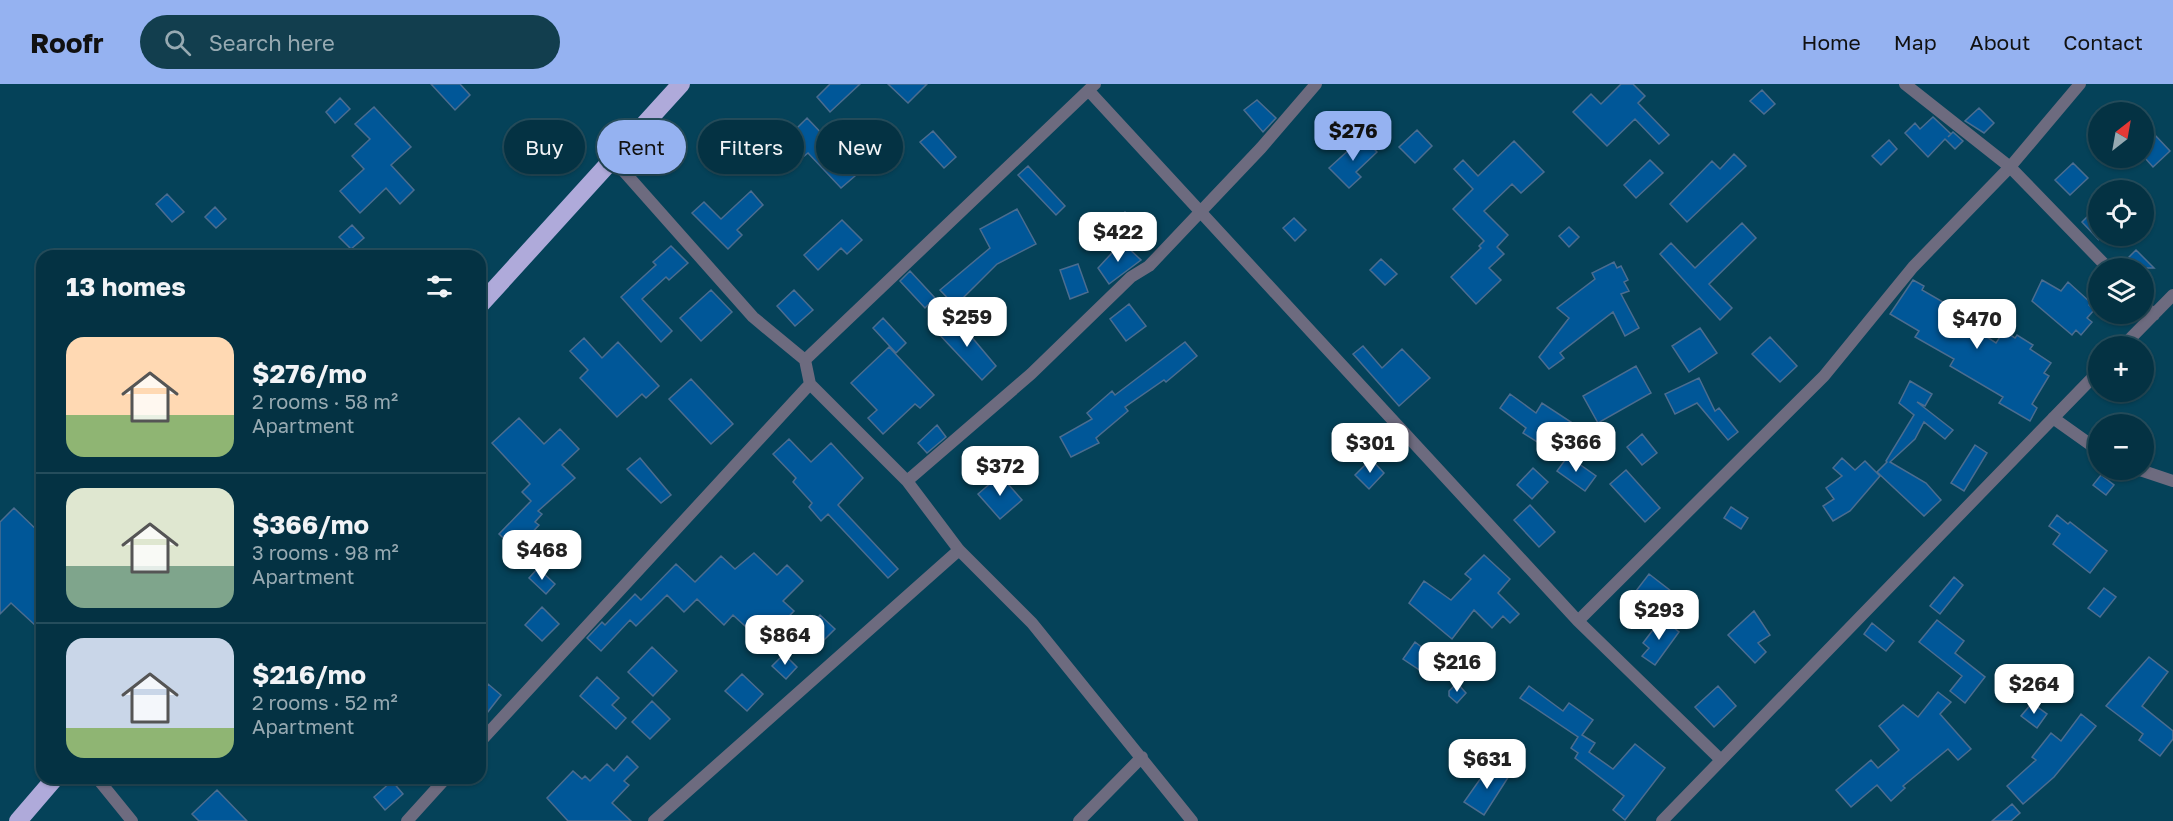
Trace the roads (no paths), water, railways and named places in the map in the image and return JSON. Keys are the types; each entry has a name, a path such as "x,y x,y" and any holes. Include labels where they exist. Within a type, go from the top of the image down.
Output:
{"highway":[{"path":"647,120 681,84"},
{"path":"486,298 598,174"},
{"path":"18,821 50,784"}],"street":[{"path":"907,481 1031,374 1131,277 1149,266 1199,210 1261,148 1316,84"},
{"path":"1905,84 2010,167 2098,258"},
{"path":"1578,621 1824,376 1912,267 2010,167 2080,84"},
{"path":"805,360 1092,87 1199,210 1578,621 1720,759"},
{"path":"626,174 753,317 805,360 810,384 907,481 958,550 1032,623 1192,821"},
{"path":"2154,315 2173,295"},
{"path":"2133,336 2145,324"},
{"path":"1662,821 2088,382"},
{"path":"486,735 810,384"},
{"path":"2053,418 2088,443"},
{"path":"2154,475 2173,481"},
{"path":"654,821 958,550"},
{"path":"1079,821 1142,757"},
{"path":"102,784 132,821"},
{"path":"406,821 440,784"}]}
